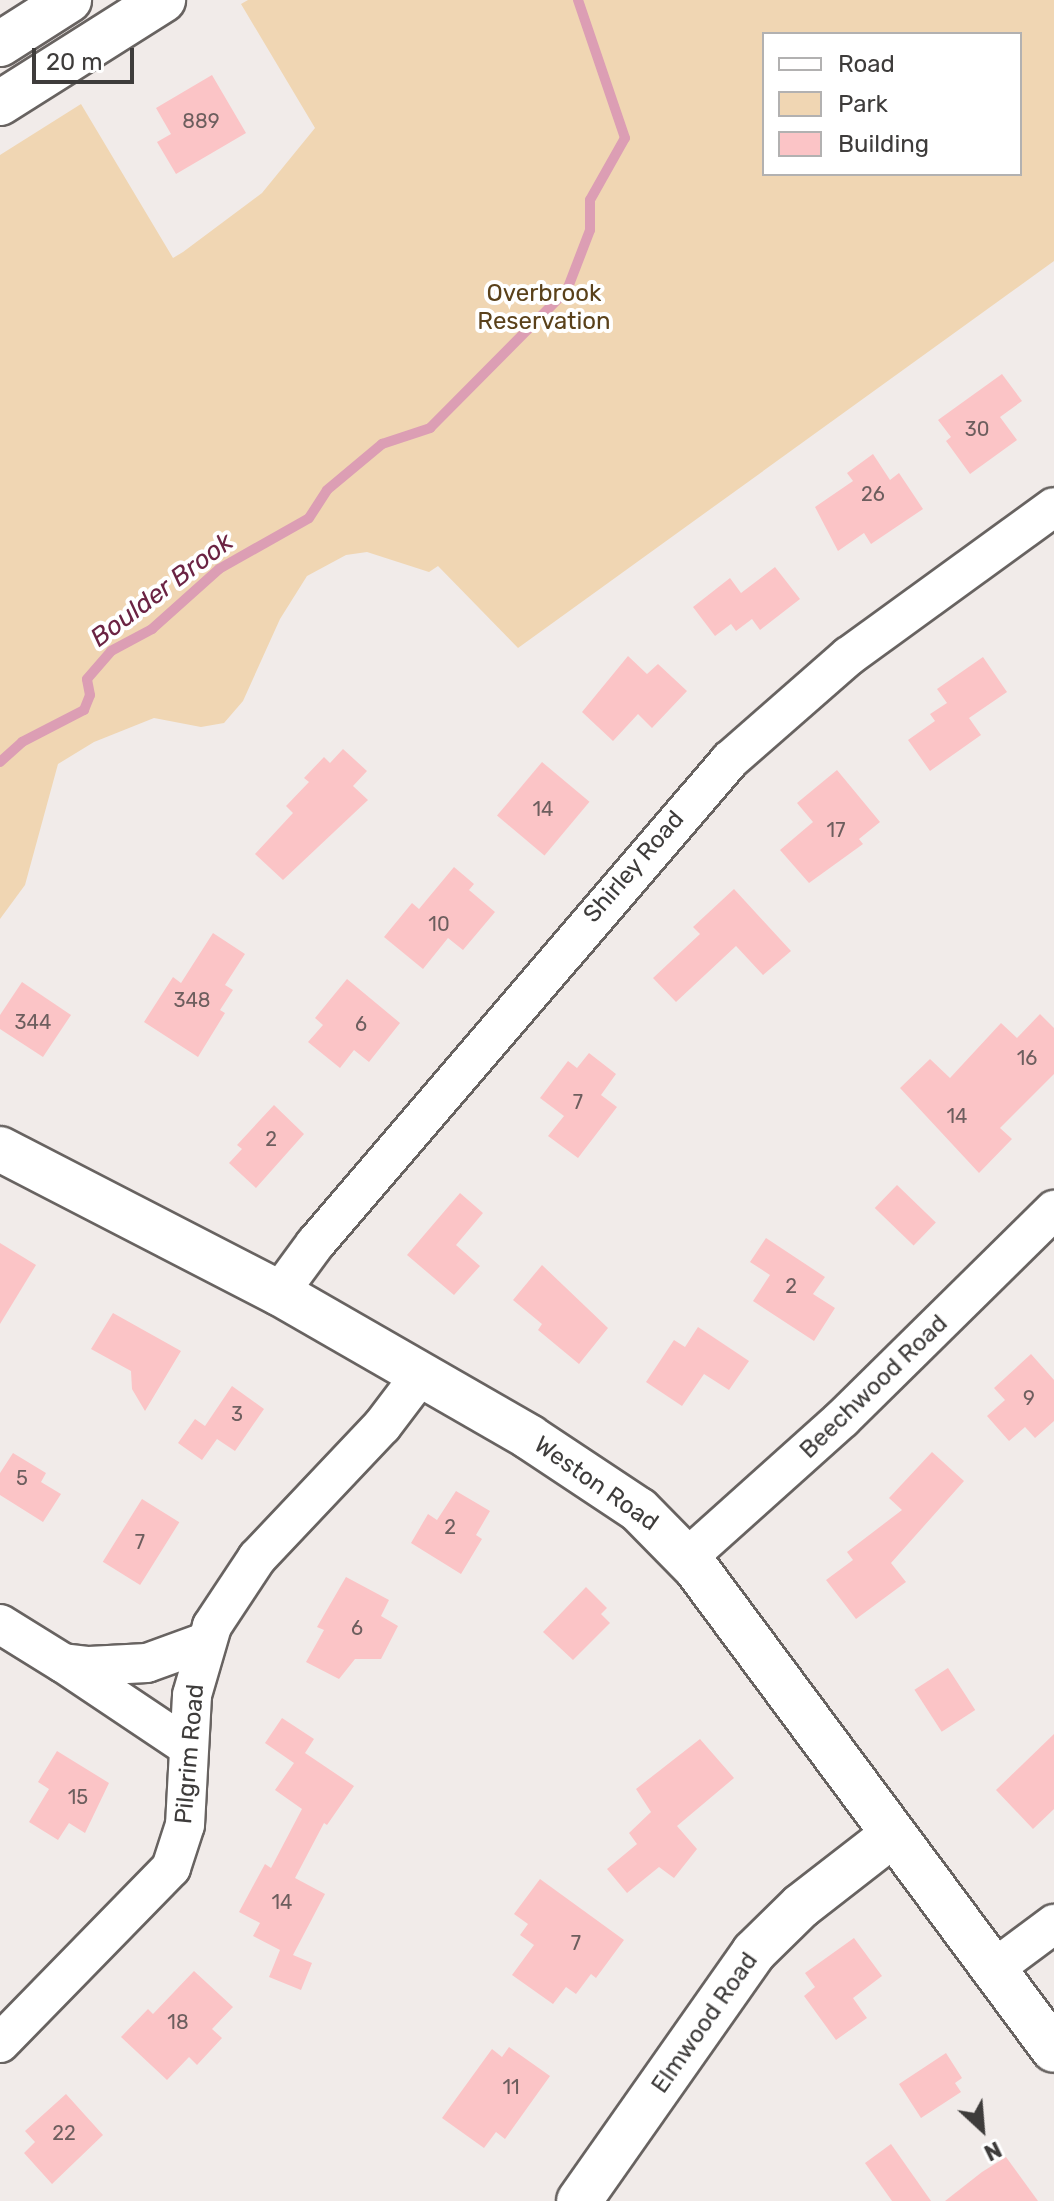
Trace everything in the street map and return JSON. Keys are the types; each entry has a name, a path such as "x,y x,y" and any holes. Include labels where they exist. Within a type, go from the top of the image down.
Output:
{"main road":[{"path":"0,44 69,0"},
{"path":"0,103 163,0"},
{"name":"Weston Road","path":"0,1149 279,1293 590,1475 639,1510 687,1558 890,1837 995,1968 1054,2050"},
{"name":"Elmwood Road","path":"579,2201 754,1952 801,1906 890,1837"}],"street":[{"name":"Shirley Road","path":"279,1293 336,1219 730,760 849,656 1054,507"},
{"name":"Beechwood Road","path":"687,1558 842,1419 1054,1210"},
{"name":"Pilgrim Road","path":"0,2043 171,1868 185,1825 187,1746 205,1642 257,1558 388,1420 420,1376"},
{"path":"0,1624 187,1746"},
{"path":"63,1663 128,1666 205,1642"},
{"path":"995,1968 1054,1924"}],"green space":[{"name":"Overbrook Reservation","path":"248,0 1054,0 1054,261 518,648 438,566 429,572 367,552 346,555 307,576 280,619 243,701 224,723 201,727 154,718 94,742 58,764 25,885 0,919 0,155 81,104 173,258 262,193 315,128 241,4"}],"building":[{"path":"212,75 246,133 176,174 157,142 171,134 156,108"},
{"path":"1002,374 1022,401 1000,417 1017,440 970,474 946,441 951,437 938,420"},
{"path":"873,454 890,480 899,473 923,509 871,544 864,533 838,551 815,507 853,481 847,473"},
{"path":"775,567 800,599 760,630 752,619 736,631 731,624 715,636 693,607 730,578 741,593"},
{"path":"628,656 647,674 658,664 687,691 652,728 638,714 613,741 582,712"},
{"path":"983,657 1007,692 969,718 981,735 930,771 908,740 935,721 930,714 947,703 937,689"},
{"path":"343,749 367,771 353,786 368,800 283,880 255,854 293,813 286,806 309,782 304,778 324,757 330,763"},
{"path":"542,762 589,802 544,855 497,816"},
{"path":"837,770 880,822 859,839 863,844 809,883 780,850 813,822 797,803"},
{"path":"454,867 474,884 469,890 495,912 463,950 448,938 423,969 384,937 412,903 419,909"},
{"path":"734,889 791,951 763,975 736,946 676,1002 653,978 700,934 693,927"},
{"path":"213,933 245,954 225,985 233,990 220,1010 225,1013 198,1057 144,1022 173,977 181,983"},
{"path":"347,979 400,1023 369,1062 354,1050 340,1068 308,1042 323,1025 315,1018"},
{"path":"22,982 71,1015 43,1057 0,1029 0,1015"},
{"path":"1040,1014 1054,1028 1054,1074 1000,1128 1012,1139 979,1173 900,1088 930,1059 950,1078 1001,1023 1017,1038"},
{"path":"589,1053 616,1074 601,1095 617,1107 578,1158 548,1136 564,1116 540,1098 568,1061 577,1068"},
{"path":"274,1105 304,1134 256,1188 229,1163 242,1149 237,1145"},
{"path":"897,1185 936,1223 914,1246 875,1208"},
{"path":"460,1193 483,1213 456,1245 480,1266 454,1295 407,1255"},
{"path":"766,1238 825,1277 813,1294 835,1308 814,1341 753,1301 770,1275 750,1262"},
{"path":"0,1243 36,1265 0,1324"},
{"path":"542,1265 608,1328 579,1364 538,1330 542,1324 513,1300"},
{"path":"113,1313 181,1351 145,1411 132,1389 131,1371 91,1349"},
{"path":"698,1327 749,1361 729,1390 704,1374 682,1406 646,1382 674,1340 685,1347"},
{"path":"1031,1354 1054,1380 1054,1421 1035,1438 1025,1427 1009,1441 987,1416 1005,1400 994,1388"},
{"path":"232,1386 264,1409 235,1451 217,1439 202,1460 178,1443 195,1419 205,1426"},
{"path":"932,1452 964,1481 891,1563 906,1582 856,1619 826,1580 853,1560 847,1552 902,1510 889,1498"},
{"path":"13,1453 46,1473 41,1482 61,1494 43,1522 0,1495 0,1473"},
{"path":"456,1491 490,1511 476,1535 482,1539 461,1574 411,1543 428,1514 437,1520"},
{"path":"142,1499 179,1522 140,1585 103,1562"},
{"path":"346,1577 389,1600 381,1616 398,1626 381,1659 355,1659 339,1679 306,1662 324,1630 317,1627"},
{"path":"586,1587 607,1608 601,1614 610,1623 573,1660 543,1632"},
{"path":"948,1668 975,1710 942,1732 914,1690"},
{"path":"282,1718 314,1739 305,1753 354,1786 327,1825 324,1823 295,1878 325,1894 293,1955 312,1963 301,1990 269,1977 280,1950 253,1936 260,1923 239,1912 265,1864 271,1868 302,1809 275,1790 294,1763 265,1743"},
{"path":"1054,1734 1054,1809 1033,1829 996,1790"},
{"path":"700,1739 734,1778 677,1826 697,1849 674,1878 659,1867 627,1893 607,1869 637,1844 629,1833 651,1812 636,1789"},
{"path":"57,1751 109,1783 85,1833 69,1823 58,1840 29,1822 49,1789 38,1782"},
{"path":"540,1879 624,1940 596,1978 591,1974 576,1994 566,1987 553,2004 512,1975 534,1945 520,1935 528,1924 514,1914"},
{"path":"854,1938 882,1976 853,1998 867,2018 836,2040 804,1996 815,1987 805,1973"},
{"path":"194,1971 233,2007 212,2029 222,2038 197,2065 189,2057 167,2080 121,2037 148,2009 153,2014"},
{"path":"509,2047 550,2076 505,2139 496,2132 484,2148 442,2118 492,2049 502,2057"},
{"path":"946,2053 962,2078 955,2083 961,2092 921,2118 899,2084"},
{"path":"66,2094 103,2135 52,2184 24,2153 35,2142 25,2131"},
{"path":"891,2144 931,2201 892,2201 865,2163"},
{"path":"1006,2157 1038,2201 945,2201 982,2172"}],"waterway":[{"name":"Boulder Brook","path":"0,762 22,742 84,710 90,695 87,679 111,651 152,629 219,569 309,518 327,490 382,444 430,428 567,290 590,230 590,200 625,138 578,0"}]}
